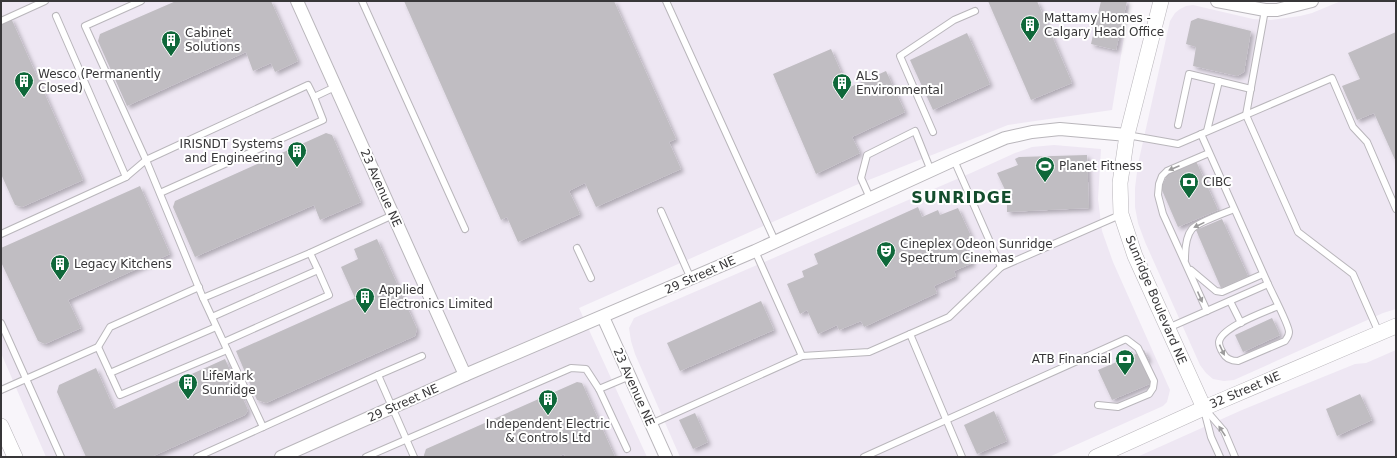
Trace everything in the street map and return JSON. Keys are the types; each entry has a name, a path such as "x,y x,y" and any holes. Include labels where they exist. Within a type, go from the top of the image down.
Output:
{"street":[{"name":"23 Avenue NE","path":"297,1 465,375"},
{"name":"Sunridge Boulevard NE","path":"1161,1 1127,135 1120,183 1121,214 1135,256 1204,408"},
{"path":"1221,1 1265,10 1277,10 1312,1"},
{"name":"29 Street NE","path":"281,457 465,375 755,251 1005,138 1032,132 1060,129 1127,135"},
{"name":"23 Avenue NE","path":"603,317 666,457"},
{"name":"32 Street NE","path":"1096,457 1204,408 1396,326"},
{"path":"1,426 15,457"}],"lane":[{"path":"1,21 45,1"},
{"path":"140,1 85,26 146,160 216,327 263,427"},
{"path":"362,1 465,229"},
{"path":"666,1 775,241"},
{"path":"1265,10 1246,115 1298,232 1353,274 1379,333"},
{"path":"933,132 900,56 954,20 975,11"},
{"path":"56,16 126,177"},
{"path":"1178,125 1189,74 1251,89"},
{"path":"1127,135 1178,144 1332,78 1353,127 1367,142 1396,209"},
{"path":"1219,81 1204,133 1210,153 1234,209 1289,330 1285,341 1238,361 1228,359 1224,355 1219,345 1219,340 1229,328 1278,306"},
{"path":"1,226 3,234 126,177 146,160 308,85 323,120 160,193"},
{"path":"314,97 335,87"},
{"path":"870,198 861,178 867,155 914,131 931,171"},
{"path":"1207,311 1163,214 1158,195 1159,184 1162,176 1167,171 1210,153"},
{"path":"954,160 1002,267"},
{"path":"1234,209 1193,227 1188,237 1185,261 1191,271 1216,291 1222,292 1264,274"},
{"path":"661,211 691,279"},
{"path":"651,424 802,356 869,352 949,318 1002,267 1121,214"},
{"path":"204,298 310,253 393,215"},
{"path":"577,248 591,278"},
{"path":"755,251 802,356"},
{"path":"224,342 329,294 310,253"},
{"path":"212,317 318,270"},
{"path":"1168,328 1268,284"},
{"path":"1,390 98,347 110,327 199,287"},
{"path":"1230,300 1241,323"},
{"path":"1,323 61,457"},
{"path":"110,372 216,327"},
{"path":"910,334 962,457"},
{"path":"864,457 1126,339 1138,348 1154,381 1153,388 1149,394 1118,407 1098,405"},
{"path":"98,347 120,395 227,350"},
{"path":"197,457 422,356"},
{"path":"366,457 571,368 586,369 599,389 627,449"},
{"path":"378,375 414,457"},
{"path":"599,389 630,376"},
{"path":"1204,408 1211,437 1220,457"},
{"path":"1204,408 1224,431 1235,457"}],"shaded area":[{"path":"1,1 1130,1 1112,110 1008,125 856,185 579,308 647,457 46,457 1,353"},
{"path":"1341,1 1396,1 1396,309 1383,313 1234,380 1224,381 1213,379 1200,365 1145,242 1138,223 1135,207 1135,188 1138,164 1170,21 1175,13 1180,9 1193,5 1253,19 1271,20 1312,13"},
{"path":"1054,145 1101,149 1098,199 1102,231 1113,262 1170,390 1167,402 1163,406 1049,457 680,457 635,354 629,328 634,318 1015,153 1032,147"},
{"path":"1396,350 1396,457 1137,457 1242,410 1355,364 1366,363"}],"building":[{"name":"Cabinet Solutions","path":"176,1 271,1 298,61 275,72 271,63 253,71 246,52 127,106 98,41 100,34"},
{"path":"404,1 614,1 676,139 669,142 681,169 596,207 585,183 569,191 580,214 518,242 507,217 501,220"},
{"name":"Mattamy Homes - Calgary Head Office","path":"988,1 1037,1 1072,83 1031,100"},
{"path":"1101,1 1127,1 1116,50 1091,44"},
{"name":"Wesco (Permanently Closed)","path":"11,18 83,180 22,207 15,205 1,174 1,23"},
{"path":"1198,18 1251,31 1244,72 1237,76 1193,66 1196,47 1186,44 1191,21"},
{"path":"1396,32 1396,162 1374,113 1357,120 1342,86 1360,79 1348,53"},
{"path":"967,33 990,84 933,110 910,60"},
{"name":"ALS Environmental","path":"831,49 848,88 886,71 905,112 852,137 860,153 816,174 773,74"},
{"name":"IRISNDT Systems and Engineering","path":"326,133 332,135 361,202 320,220 314,205 195,257 173,207 175,201"},
{"name":"Planet Fitness","path":"1087,155 1089,208 1007,212 1007,194 997,173 1018,165 1015,159 1019,157"},
{"name":"CIBC","path":"1196,161 1218,210 1178,227 1161,188 1168,173"},
{"name":"Legacy Kitchens","path":"140,186 170,254 68,300 81,328 45,344 38,341 1,262 1,248"},
{"name":"Cineplex Odeon Sunridge Spectrum Cinemas","path":"918,207 922,217 938,210 940,215 958,208 971,236 962,240 973,263 954,271 956,276 934,286 937,293 864,327 861,321 839,330 837,325 818,334 807,310 800,314 787,284 804,277 802,271 818,264 814,254"},
{"path":"1222,219 1248,276 1221,288 1196,230"},
{"name":"Applied Electronics Limited","path":"377,239 417,329 415,336 266,403 257,400 236,351 355,298 341,267 358,259 354,249"},
{"path":"761,301 774,330 680,371 667,343"},
{"path":"1272,318 1280,335 1243,352 1235,335"},
{"name":"ATB Financial","path":"1144,350 1149,360 1143,362 1152,383 1112,400 1098,370 1121,360 1119,357 1132,351 1134,355"},
{"name":"LifeMark Sunridge","path":"225,359 248,410 245,415 151,457 86,457 57,392 59,385 96,368 114,409"},
{"name":"Independent Electric & Controls Ltd","path":"577,382 582,383 615,457 566,457 564,454 557,457 424,457 426,449"},
{"path":"1360,394 1372,420 1337,436 1326,409"},
{"path":"994,411 1007,441 977,454 964,425"},
{"path":"695,413 708,442 693,449 679,420"}],"place":[{"name":"Mattamy Homes - Calgary Head Office","path":"1030,42"},
{"name":"Cabinet Solutions","path":"171,57"},
{"name":"Wesco (Permanently Closed)","path":"24,98"},
{"name":"ALS Environmental","path":"842,100"},
{"name":"IRISNDT Systems and Engineering","path":"297,168"},
{"name":"Planet Fitness","path":"1045,183"},
{"name":"CIBC","path":"1189,199"},
{"name":"Cineplex Odeon Sunridge Spectrum Cinemas","path":"886,268"},
{"name":"Legacy Kitchens","path":"60,281"},
{"name":"Applied Electronics Limited","path":"365,314"},
{"name":"ATB Financial","path":"1125,376"},
{"name":"LifeMark Sunridge","path":"188,400"},
{"name":"Independent Electric & Controls Ltd","path":"548,416"}],"district":[{"name":"SUNRIDGE","path":"962,197"}]}
